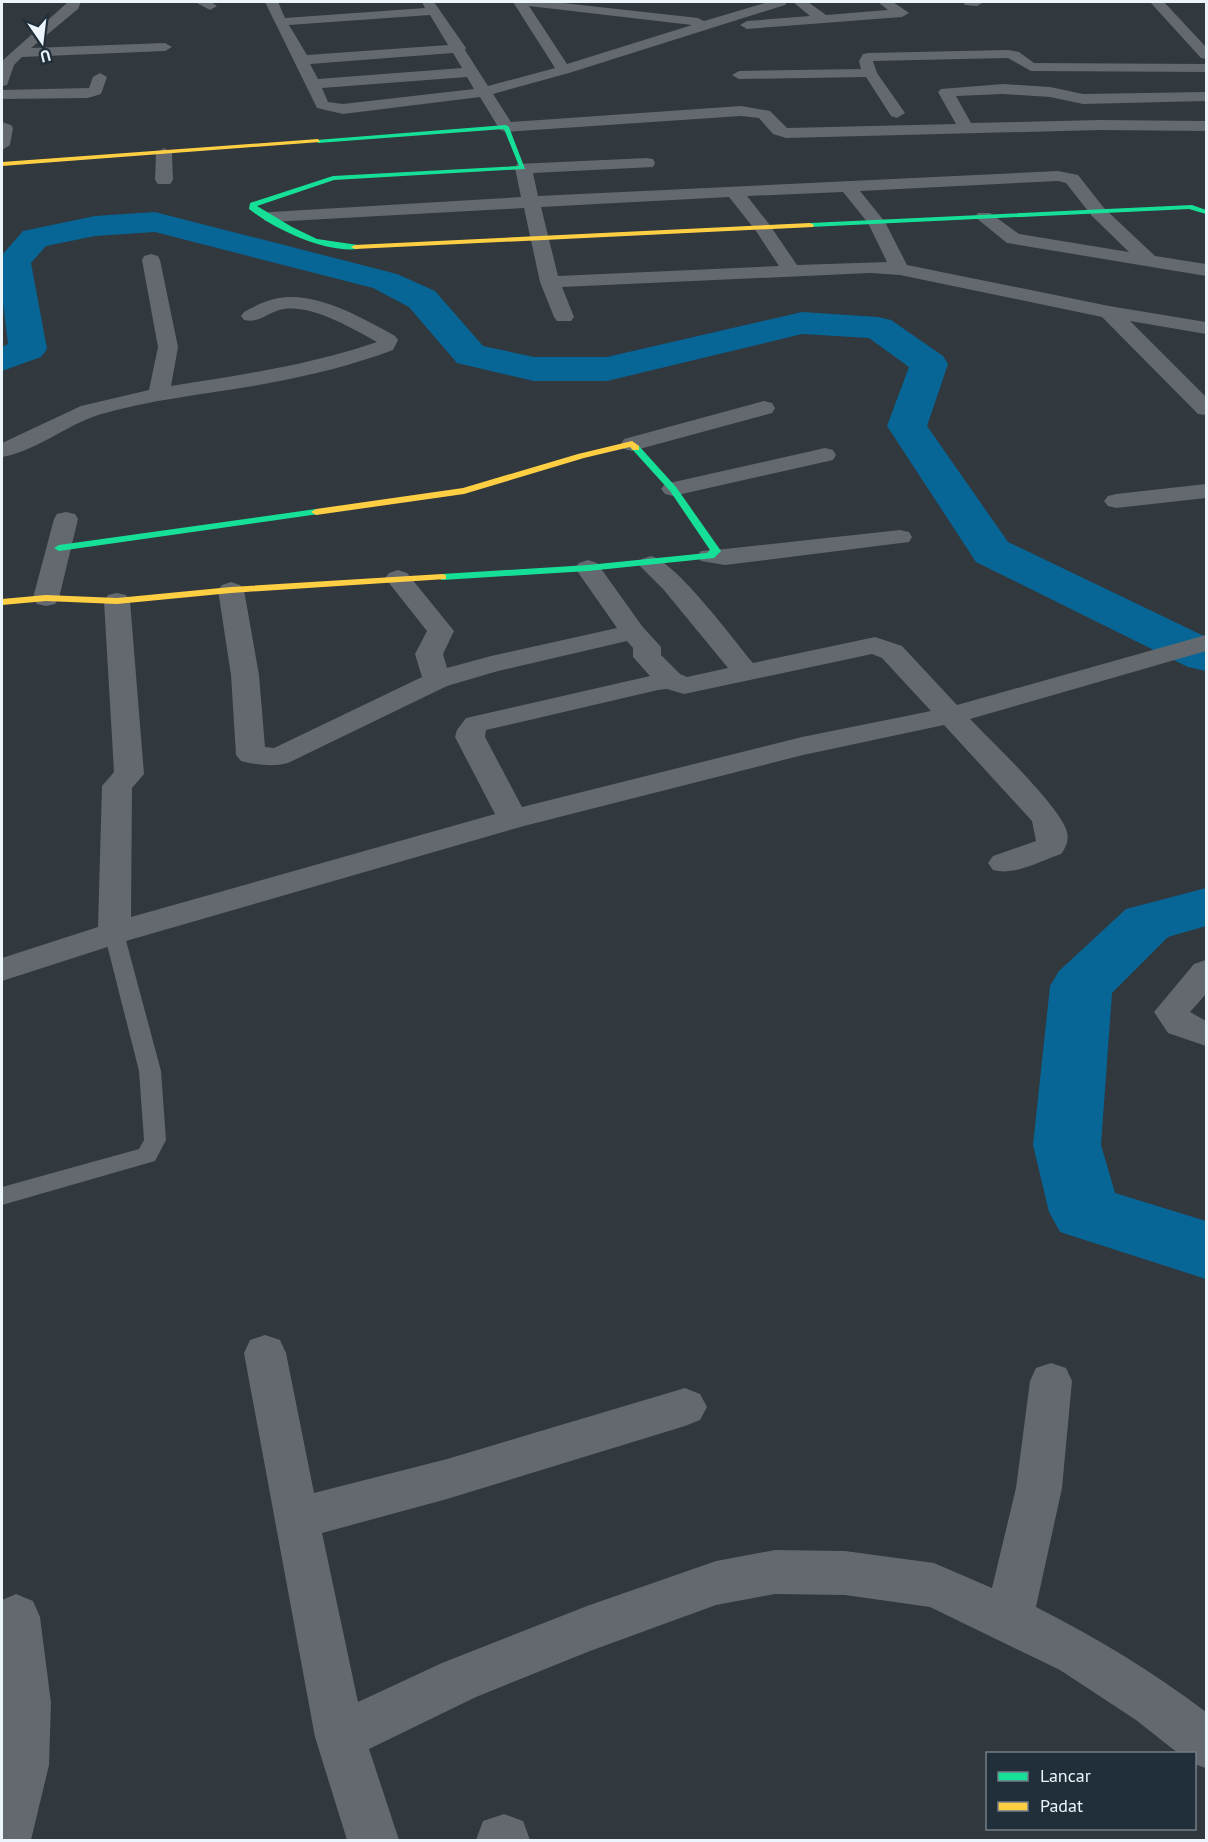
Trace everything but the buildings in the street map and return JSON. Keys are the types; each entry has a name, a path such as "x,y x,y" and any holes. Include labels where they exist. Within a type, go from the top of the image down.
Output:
{"street":[{"path":"2,82 7,64 74,2"},
{"path":"519,2 564,70"},
{"path":"524,2 741,26 902,13 885,2"},
{"path":"276,3 280,22 298,38 302,60 322,105 330,109 356,109 484,92 564,70 780,2"},
{"path":"800,2 823,19"},
{"path":"970,2 977,2"},
{"path":"1157,2 1206,55"},
{"path":"280,22 430,6 439,29 459,48 506,127 523,168 529,202 550,282 564,317"},
{"path":"687,7 709,24"},
{"path":"40,32 64,32"},
{"path":"1187,34 1206,33"},
{"path":"18,53 165,47"},
{"path":"302,60 459,48"},
{"path":"908,131 869,70 866,58 872,56 1008,54 1014,55 1031,67 1206,68"},
{"path":"739,75 994,64"},
{"path":"313,84 473,72"},
{"path":"2,94 88,93 96,91 100,77"},
{"path":"966,128 946,92 1003,89 1050,92 1083,99 1206,97"},
{"path":"862,93 883,92"},
{"path":"2,164 506,127 587,114 741,111 787,114"},
{"path":"876,113 897,113"},
{"path":"764,114 779,131 786,133 1100,125 1206,126"},
{"path":"2,127 5,128 2,145"},
{"path":"164,153 164,180"},
{"path":"647,163 333,178 253,205 253,209 308,237 340,248 1189,207 1206,212"},
{"path":"271,218 529,202 1058,176 1072,179 1098,212 1148,260"},
{"path":"848,187 876,222 900,269"},
{"path":"734,192 763,228 791,270"},
{"path":"984,217 1013,239 1206,270"},
{"path":"151,260 168,347 159,394"},
{"path":"550,282 870,267 900,269 1109,312 1206,328"},
{"path":"2,450 89,411 159,394 269,377 340,362 386,346 388,340 352,320 324,310 296,305 278,304 251,316"},
{"path":"1109,312 1206,409"},
{"path":"59,548 464,491 581,456 764,408"},
{"path":"632,444 673,489 715,547 716,551 710,556"},
{"path":"673,489 825,455"},
{"path":"1116,501 1206,491"},
{"path":"45,598 66,519"},
{"path":"2,602 45,598 117,601 398,578 651,564 900,537"},
{"path":"651,564 672,584 747,673"},
{"path":"588,568 633,632 647,647 647,657 670,680 684,687 875,645 892,652 1051,827 1053,839 1050,847 1004,863"},
{"path":"398,578 441,631 429,654 437,680"},
{"path":"231,590 245,675 251,755 278,757 388,706 437,680 491,664 633,632"},
{"path":"114,933 117,786 129,774 117,601"},
{"path":"2,970 114,933 513,819 802,746 848,739 948,715 1206,643"},
{"path":"513,819 470,737 471,730 476,724 670,680"},
{"path":"1206,972 1171,1012 1180,1024 1206,1034"},
{"path":"266,1353 296,1519 340,1737 373,1840"},
{"path":"1008,1619 1039,1488 1051,1381"},
{"path":"296,1519 447,1479 685,1407"},
{"path":"340,1737 459,1680 587,1629 716,1584 775,1572 845,1573 934,1585 1077,1653 1154,1703 1206,1743"},
{"path":"5,1840 23,1765 26,1703 16,1617"}],"lane":[{"path":"2,1196 147,1155 155,1140 150,1071 114,933"}],"waterway":[{"path":"2,360 28,349 14,262 35,238 95,226 155,222 385,281 422,299 470,355 534,369 607,369 802,323 878,328 929,364 907,426 992,552 1206,656"},
{"path":"1206,907 1147,923 1081,986 1067,1145 1085,1212 1206,1250"}],"traffic: fast":[{"path":"318,141 506,127 523,168 333,178 253,205 253,209 314,240 341,247 355,247"},
{"path":"810,225 1189,207 1206,212"},
{"path":"442,577 588,568 710,556 716,551 673,489 636,448"},
{"path":"59,548 316,512"}],"traffic: slow":[{"path":"2,164 318,141"},
{"path":"355,247 810,225"},
{"path":"316,512 464,491 581,456 632,444 636,448"},
{"path":"2,602 46,598 117,601 231,590 442,577"}]}
